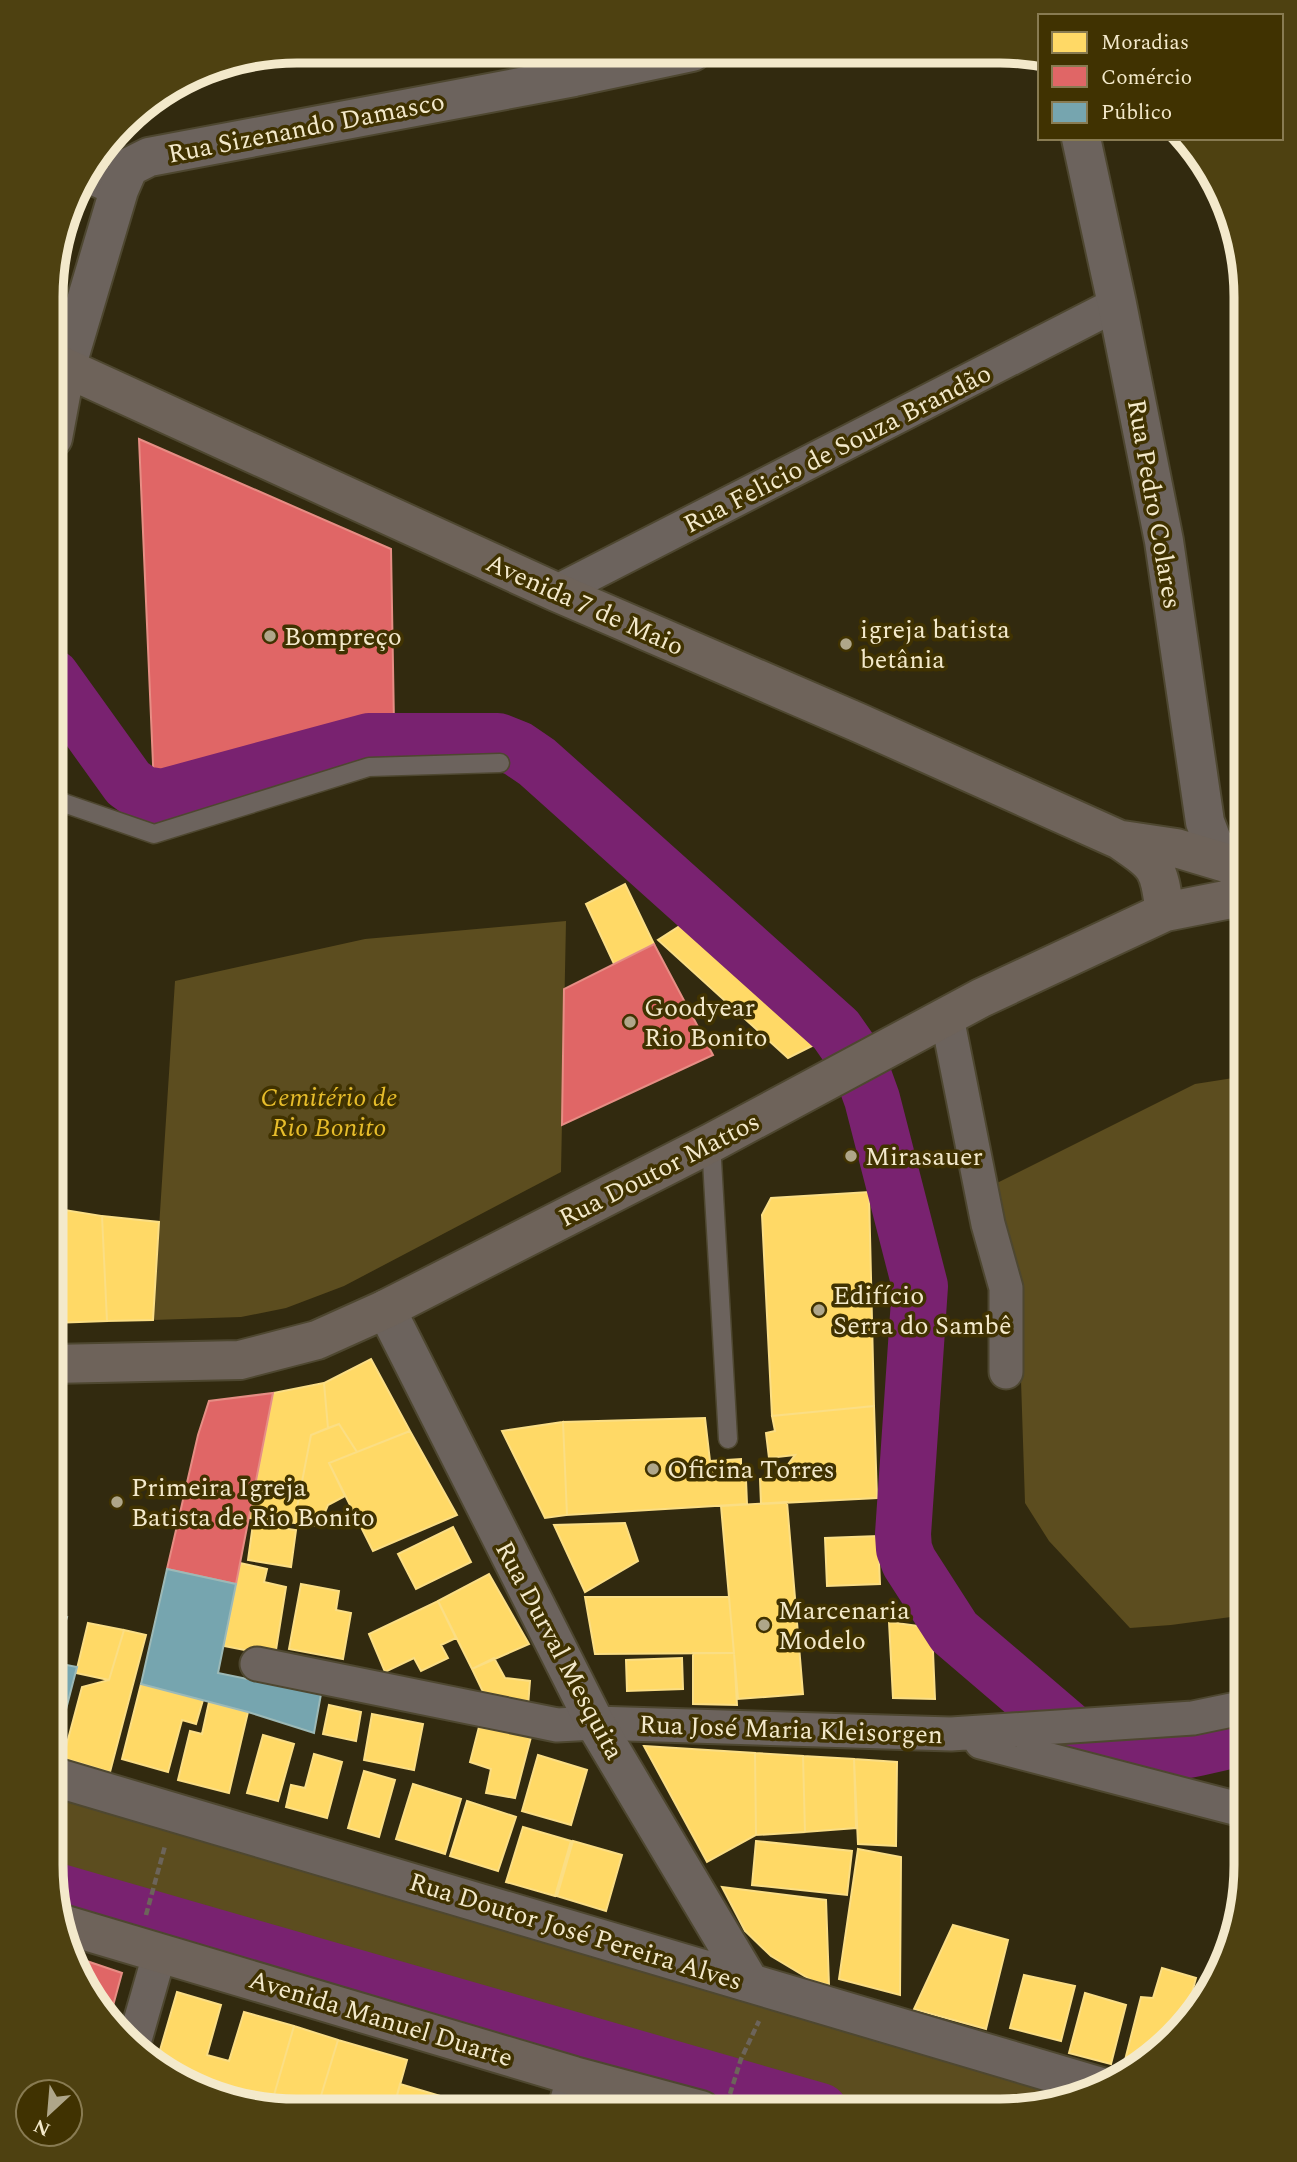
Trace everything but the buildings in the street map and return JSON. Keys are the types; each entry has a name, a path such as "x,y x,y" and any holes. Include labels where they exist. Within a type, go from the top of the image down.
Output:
{"main road":[{"name":"Avenida 7 de Maio","path":"63,367 556,592 858,722 1121,840 1154,866 1160,881 1165,912"},
{"name":"Avenida 7 de Maio","path":"1121,840 1176,848 1234,872"},
{"name":"Rua Doutor Mattos","path":"63,1364 240,1360 317,1340 386,1309 711,1143 993,993 1234,880"},
{"name":"Avenida Manuel Duarte","path":"72,1927 160,1952 569,2093 649,2099"}],"street":[{"name":"Rua Sizenando Damasco","path":"63,348 102,183 130,167 149,157 571,64"},
{"name":"Rua Pedro Colares","path":"1081,140 1164,541 1205,822 1213,843 1234,866"},
{"name":"Rua Felicio de Souza Brandão","path":"556,592 1117,304"},
{"path":"947,1017 988,1224 1006,1288 1006,1372"},
{"name":"Rua Durval Mesquita","path":"386,1309 594,1723 750,1983"},
{"name":"Rua José Maria Kleisorgen","path":"257,1664 557,1725 594,1723 951,1734 1193,1718 1233,1710"},
{"path":"951,1734 1233,1808"},
{"name":"Rua Doutor José Pereira Alves","path":"63,1779 1085,2082"},
{"path":"137,2034 160,1952"}],"lane":[{"path":"63,803 154,834 369,767 500,763"},
{"path":"711,1143 727,1439"}],"path":[{"path":"152,1892 174,1811"},
{"path":"718,2099 741,2059"}],"green space":[{"name":"Cemitério de Rio Bonito","path":"566,921 561,1172 344,1286 286,1308 241,1317 153,1320 175,981 365,939"},
{"path":"1234,1078 1233,1617 1130,1628 1049,1541 1025,1503 1018,1288 993,1185 1195,1084"},
{"path":"63,1799 1065,2089 1000,2099 778,2099 66,1894"}],"waterway":[{"path":"63,692 128,783 143,794 162,797 369,741 498,741 518,749 537,762 836,1030 859,1063 872,1099 920,1286 904,1549 909,1562 954,1632 1077,1737 1099,1746 1140,1754 1181,1751 1233,1740"},
{"path":"66,1894 778,2099"}],"place":[{"name":"Bompreço","path":"270,636"},
{"name":"igreja batista betânia","path":"846,644"},
{"name":"Goodyear Rio Bonito","path":"630,1022"},
{"name":"Mirasauer","path":"851,1156"},
{"name":"Edifício Serra do Sambê","path":"819,1310"},
{"name":"Oficina Torres","path":"653,1469"},
{"name":"Primeira Igreja Batista de Rio Bonito","path":"117,1502"},
{"name":"Marcenaria Modelo","path":"764,1625"}]}
